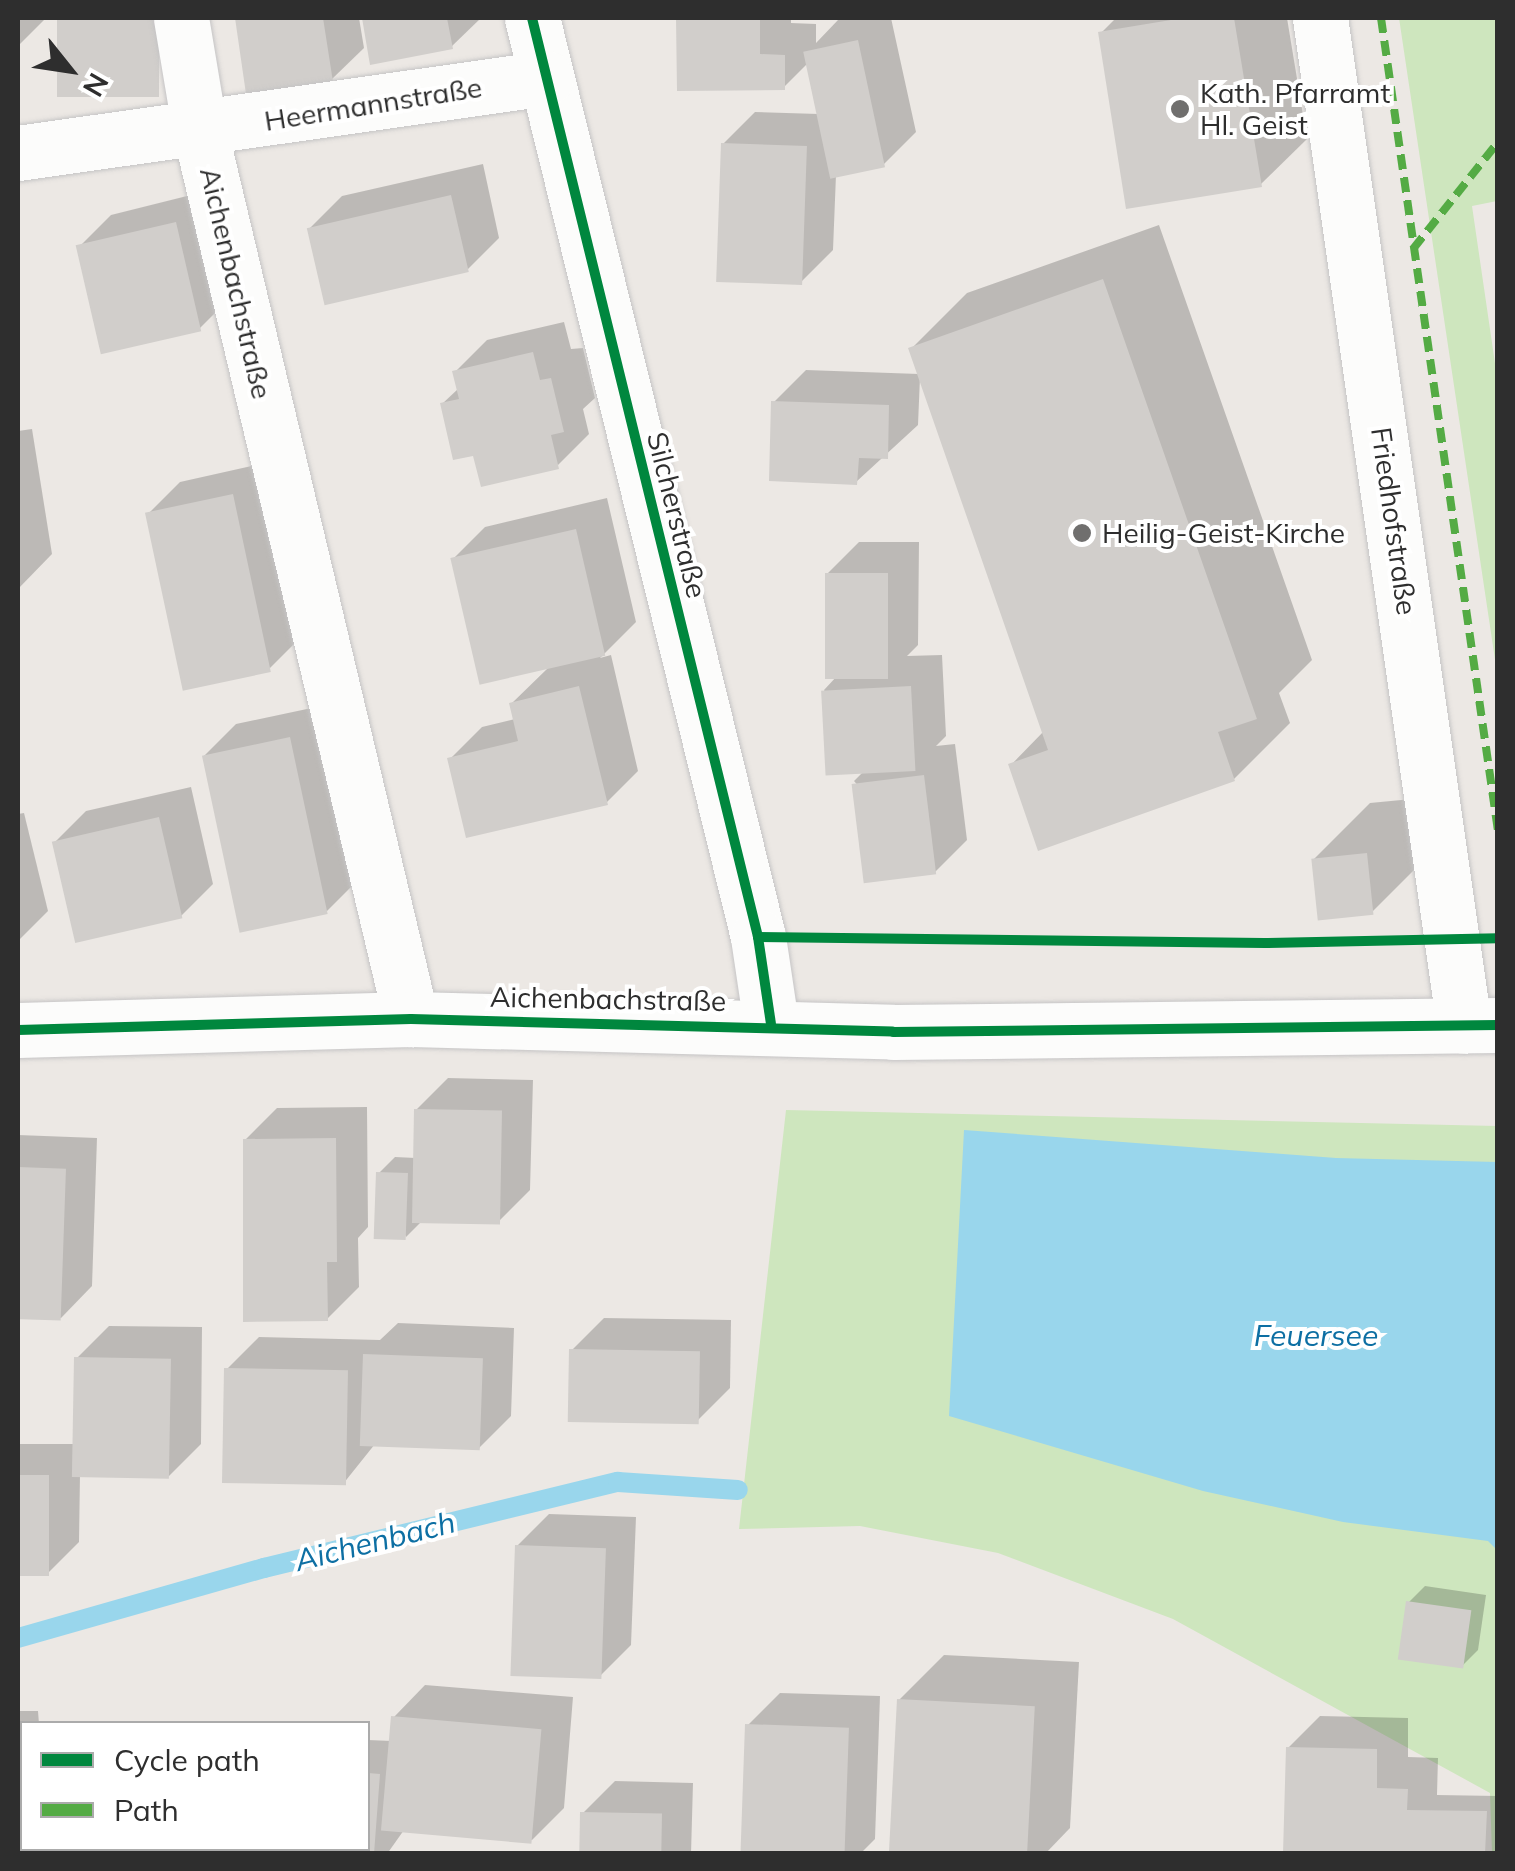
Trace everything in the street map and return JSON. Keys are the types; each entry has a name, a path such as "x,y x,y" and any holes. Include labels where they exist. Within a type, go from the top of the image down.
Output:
{"street":[{"path":"181,18 200,131"},
{"name":"Silcherstraße","path":"532,18 758,937 771,1024"},
{"name":"Friedhofstraße","path":"1320,18 1481,1026"},
{"name":"Heermannstraße","path":"18,152 200,131 546,78"},
{"name":"Aichenbachstraße","path":"200,131 411,1018"},
{"name":"Aichenbachstraße","path":"18,1030 411,1018 771,1024 893,1032 1481,1026"}],"green space":[{"path":"1399,18 1497,18 1497,201 1472,206 1497,377 1497,673"},
{"path":"786,1110 1497,1126 1497,1853 1492,1853 1490,1793 1173,1619 998,1553 860,1526 739,1529"}],"water":[{"name":"Feuersee","path":"964,1130 1336,1158 1497,1162 1497,1550 1488,1541 1343,1522 1203,1491 949,1416"}],"building":[{"path":"57,18 159,18 159,97 57,97"},
{"path":"235,18 323,18 333,82 246,94"},
{"path":"362,18 447,18 453,49 370,65"},
{"path":"676,18 760,18 760,54 785,55 785,90 677,91"},
{"name":"Kath. Pfarramt Hl. Geist","path":"1183,18 1234,18 1262,187 1126,209 1098,32"},
{"path":"858,40 885,167 830,179 803,52"},
{"path":"721,143 807,146 802,285 716,282"},
{"path":"451,195 469,272 325,305 307,228"},
{"path":"176,222 201,331 101,354 76,245"},
{"name":"Heilig-Geist-Kirche","path":"1103,279 1257,719 1218,732 1235,781 1038,851 1008,764 1048,750 908,348"},
{"path":"533,352 540,380 551,378 564,432 551,435 559,469 481,487 473,456 453,460 440,403 459,399 452,371"},
{"path":"771,401 889,405 888,459 859,458 857,485 769,481"},
{"path":"233,494 271,672 183,691 145,513"},
{"path":"576,529 605,656 480,685 450,558"},
{"path":"825,573 888,573 888,679 825,679"},
{"path":"579,686 608,805 466,838 447,758 518,741 509,703"},
{"path":"911,686 915,771 826,776 821,691"},
{"path":"290,737 328,914 240,933 202,756"},
{"path":"924,775 936,874 864,883 852,784"},
{"path":"159,817 182,918 75,943 52,842"},
{"path":"1367,853 1373,915 1318,921 1311,859"},
{"path":"414,1109 502,1111 500,1225 412,1223"},
{"path":"336,1138 337,1262 327,1262 328,1321 243,1322 243,1139"},
{"path":"18,1167 66,1169 61,1321 18,1319"},
{"path":"376,1172 408,1173 406,1240 374,1239"},
{"path":"569,1349 700,1351 699,1424 568,1422"},
{"path":"363,1354 483,1358 480,1450 360,1446"},
{"path":"74,1357 171,1359 169,1479 72,1477"},
{"path":"224,1368 348,1370 346,1485 222,1483"},
{"path":"18,1475 49,1475 49,1576 18,1576"},
{"path":"515,1545 606,1548 601,1679 510,1676"},
{"path":"1406,1601 1471,1610 1463,1669 1398,1659"},
{"path":"897,1699 1035,1706 1027,1854 889,1854"},
{"path":"391,1716 541,1729 531,1844 381,1831"},
{"path":"745,1724 849,1728 845,1854 740,1854"},
{"path":"1286,1747 1377,1749 1377,1788 1408,1789 1407,1810 1487,1811 1485,1854 1283,1854"},
{"path":"370,1773 380,1774 374,1854 256,1854 370,1851"},
{"path":"580,1812 662,1813 661,1854 579,1854"}],"waterway":[{"name":"Aichenbach","path":"18,1638 264,1568 618,1482 738,1490"}],"marked path":[{"path":"1381,18 1498,831"},
{"path":"1413,249 1498,142"}],"cycle path":[{"path":"532,18 758,937 771,1024"},
{"path":"758,937 1268,943 1498,938"},
{"path":"18,1030 411,1019 893,1032 1498,1025"}],"place":[{"name":"Kath. Pfarramt Hl. Geist","path":"1180,109"},
{"name":"Heilig-Geist-Kirche","path":"1082,533"}]}
